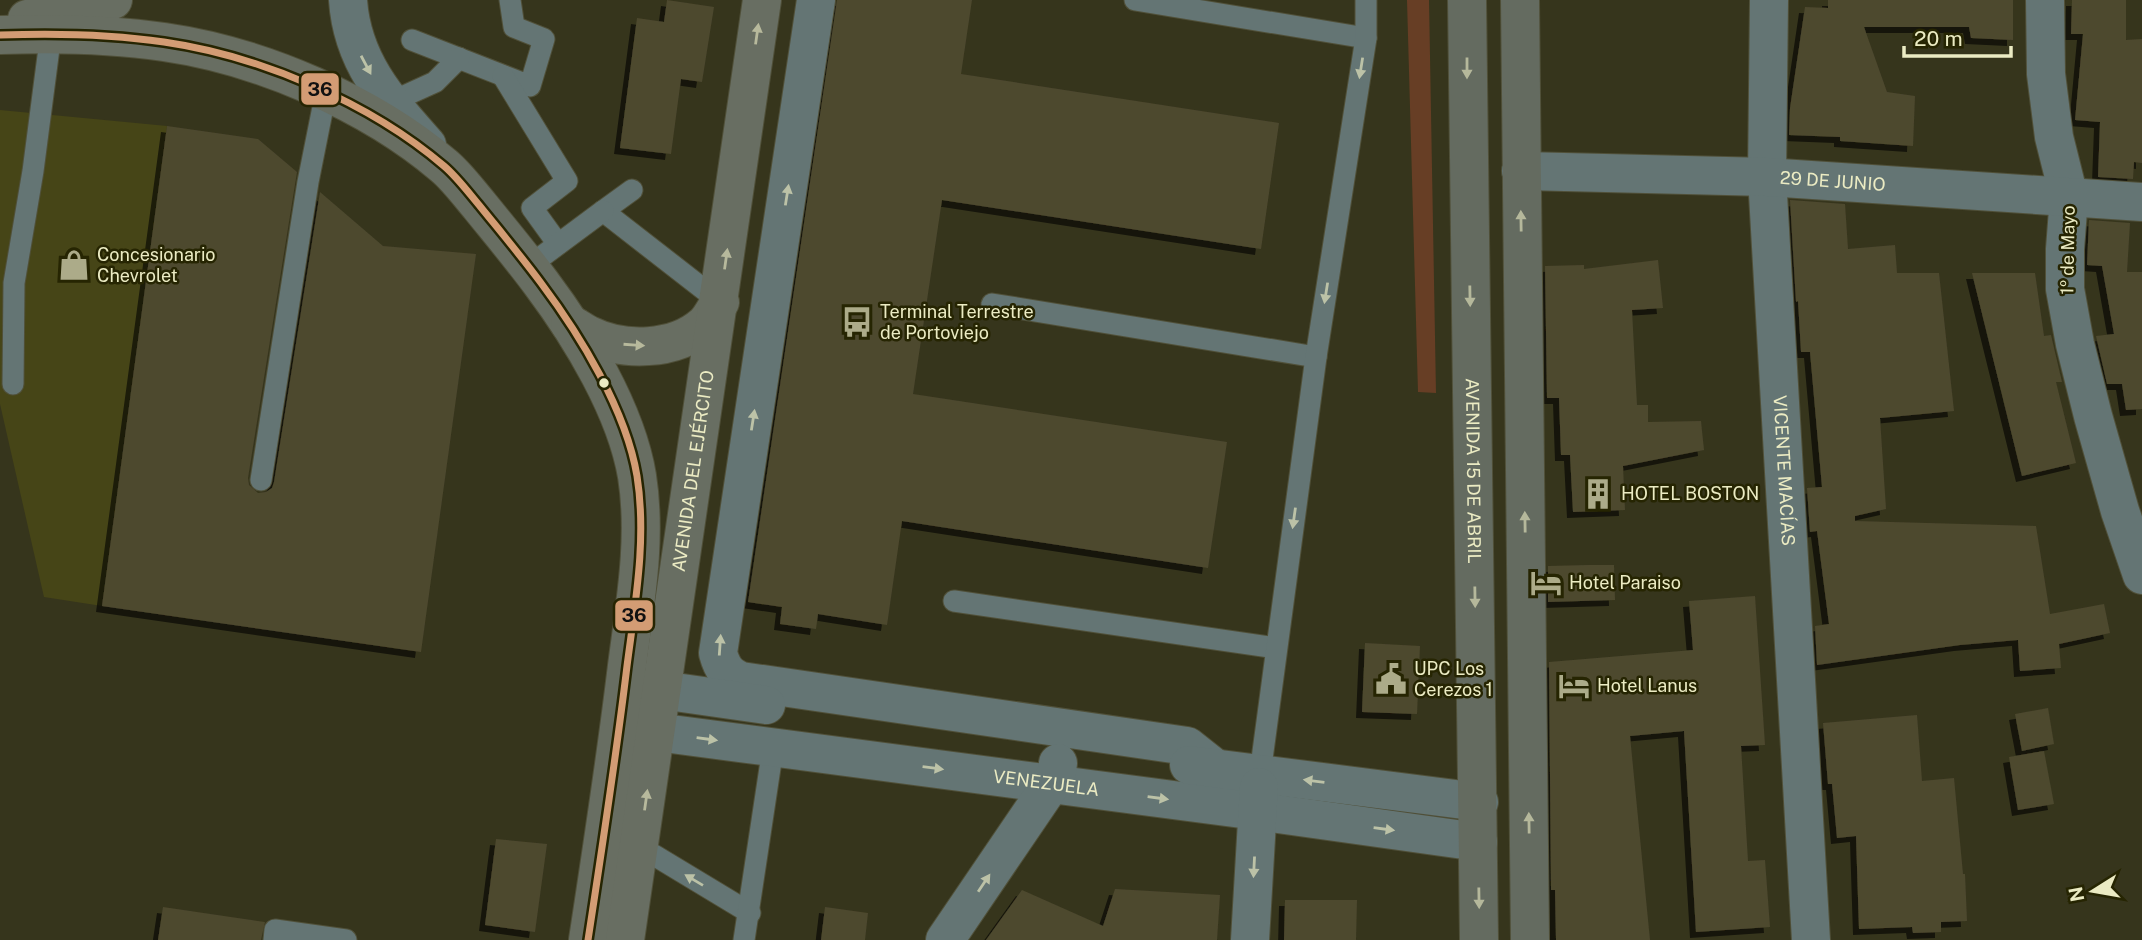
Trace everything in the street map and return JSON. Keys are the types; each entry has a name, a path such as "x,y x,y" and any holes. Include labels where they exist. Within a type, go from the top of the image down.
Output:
{"highway":[{"path":"0,26 113,0"},
{"name":"AVENIDA DEL EJÉRCITO","path":"625,940 762,0"},
{"path":"0,34 116,36 167,42 217,52 273,71 336,97 382,122 418,146 447,168 544,255 570,324 621,420 637,475 641,520 638,586 588,940"},
{"path":"570,324 609,343 653,346 674,342 694,333 707,323 720,302"}],"main road":[{"name":"AVENIDA 15 DE ABRIL","path":"1467,0 1479,940"},
{"path":"1520,0 1530,940"}],"street":[{"path":"348,0 355,42 374,81 447,168"},
{"path":"816,0 718,653 722,666 729,676 741,681 1187,746 1216,769"},
{"name":"VICENTE MACÍAS","path":"1769,0 1767,177 1811,940"},
{"name":"1º de Mayo","path":"2045,0 2046,74 2054,137 2068,197 2065,289 2075,344 2120,511 2142,575"},
{"name":"29 DE JUNIO","path":"1521,171 1767,177 2142,202"},
{"name":"VENEZUELA","path":"1478,842 1258,793 1216,769 661,690 645,691 622,706 632,723 642,729 656,732 1051,783 1258,793 1479,802"},
{"path":"945,940 1058,772 1055,752 1048,746"},
{"path":"1250,940 1258,793"}],"lane":[{"path":"412,40 530,86 544,38 514,27 510,0"},
{"path":"1135,0 1366,38"},
{"path":"1258,793 1317,357 1366,38 1366,0"},
{"path":"13,384 14,283 33,171 51,33"},
{"path":"261,480 308,182 336,97 391,102 435,82 459,58"},
{"path":"503,76 567,181 532,208 544,255 632,190"},
{"path":"603,211 720,302"},
{"path":"992,304 1317,357"},
{"path":"954,601 1276,648"},
{"path":"744,940 773,748"},
{"path":"639,846 750,913"},
{"path":"274,940 275,930 346,940"}],"shaded area":[{"path":"1407,0 1429,0 1436,393 1418,392"},
{"name":"Concesionario Chevrolet","path":"0,110 167,126 102,606 44,597 0,404"}],"building":[{"path":"667,0 714,7 702,82 681,79 671,154 620,148 637,18 664,22"},
{"name":"Terminal Terrestre de Portoviejo","path":"837,0 972,0 961,74 1279,123 1261,249 942,200 913,394 1227,442 1208,568 902,521 887,625 818,614 816,629 780,624 782,607 748,602"},
{"path":"1828,0 2013,0 2013,40 1971,38 1969,27 1864,27 1887,92 1915,96 1913,146 1840,141 1840,137 1789,135 1790,108 1805,7 1828,8"},
{"path":"2072,0 2126,0 2126,40 2142,39 2142,163 2134,162 2133,179 2098,177 2100,122 2075,120 2083,34 2071,34"},
{"path":"167,126 258,139 297,172 248,478 249,485 258,493 272,488 274,482 320,192 383,246 476,254 421,652 102,606"},
{"path":"1790,200 1845,204 1848,249 1895,245 1897,273 1939,273 1954,411 1880,418 1886,509 1855,516 1855,521 2036,526 2050,614 2104,604 2110,633 2059,644 2061,668 2020,671 2018,640 1960,645 1817,665 1815,626 1829,624 1817,531 1810,532 1807,488 1822,487 1810,352 1801,352"},
{"path":"2089,220 2130,223 2127,272 2142,272 2142,409 2126,410 2122,384 2107,384 2096,336 2114,334 2102,266 2087,265"},
{"path":"1658,260 1663,308 1632,310 1637,405 1648,405 1648,422 1701,421 1704,450 1623,466 1625,510 1573,512 1570,455 1561,455 1559,398 1547,398 1545,266 1584,265 1584,269"},
{"path":"1972,273 2035,273 2044,336 2051,335 2062,382 2056,382 2076,463 2022,476"},
{"path":"1614,565 1615,600 1548,602 1548,566"},
{"path":"1755,596 1765,745 1741,746 1748,861 1765,860 1770,927 1696,932 1684,731 1630,736 1650,940 1556,940 1555,890 1551,890 1549,662 1693,650 1689,601"},
{"name":"UPC Los Cerezos 1","path":"1365,643 1420,646 1417,714 1362,712"},
{"path":"2048,708 2054,744 2022,751 2015,714"},
{"path":"1917,715 1922,781 1954,778 1965,874 1967,921 1941,922 1941,932 1913,933 1912,927 1859,929 1856,836 1837,838 1832,784 1828,784 1823,723"},
{"path":"2044,751 2054,804 2018,810 2009,757"},
{"path":"496,839 547,844 535,932 485,925"},
{"path":"1115,889 1220,895 1217,940 986,940 1022,890 1103,926"},
{"path":"1285,900 1357,900 1356,940 1284,940"},
{"path":"163,907 265,922 261,940 158,940"},
{"path":"825,907 868,913 865,940 821,940"}],"transit line":[{"name":"36","path":"0,35 103,36 144,39 201,49 276,71 348,103 383,122 444,166 526,263 571,326 600,374 623,425 637,476 641,524 639,571 614,769 588,940"}],"place":[{"name":"Concesionario Chevrolet","path":"74,265"},
{"name":"Terminal Terrestre de Portoviejo","path":"857,322"},
{"name":"HOTEL BOSTON","path":"1598,494"},
{"name":"Hotel Paraiso","path":"1546,583"},
{"name":"UPC Los Cerezos 1","path":"1391,679"},
{"name":"Hotel Lanus","path":"1574,686"}]}
